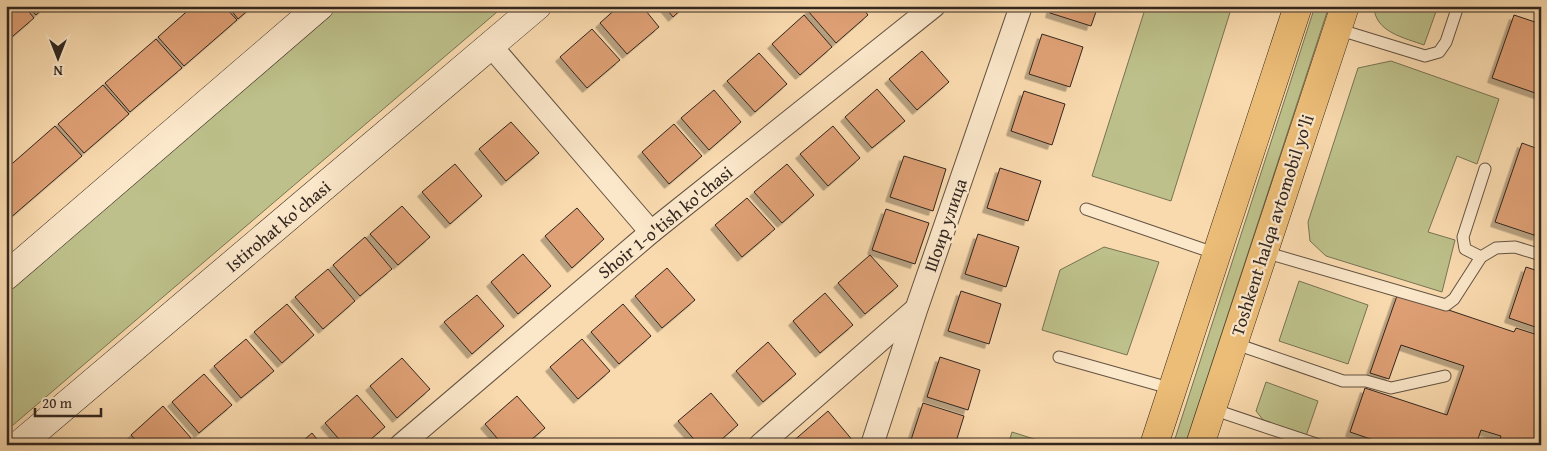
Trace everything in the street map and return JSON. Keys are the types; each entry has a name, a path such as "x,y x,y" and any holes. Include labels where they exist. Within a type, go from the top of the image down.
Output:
{"highway":[{"path":"1154,445 1298,6"},
{"name":"Toshkent halqa avtomobil yo'li","path":"1200,445 1232,342 1341,18"}],"main road":[{"path":"8,273 320,6"},
{"name":"Istirohat ko'chasi","path":"20,445 537,6"}],"street":[{"name":"Shoir 1-o'tish ko'chasi","path":"401,445 650,232 934,6"},
{"name":"Шоир улица","path":"872,445 916,310 1021,6"},
{"path":"491,46 650,232"},
{"path":"760,445 916,310"}],"lane":[{"path":"1341,18 1425,56 1438,52 1446,42 1458,6"},
{"path":"1481,257 1465,249 1462,237 1485,170"},
{"path":"1086,210 1217,254"},
{"path":"1263,252 1446,305 1454,299 1481,257 1496,248 1515,247 1541,255"},
{"path":"1232,342 1343,380 1366,380 1390,388 1445,376"},
{"path":"1060,357 1173,389"},
{"path":"1211,409 1319,445"}],"green space":[{"path":"340,6 504,6 6,431 6,291"},
{"path":"1146,6 1232,6 1171,201 1092,176"},
{"path":"1315,6 1329,6 1185,445 1173,445"},
{"path":"1374,6 1438,6 1424,45 1392,33 1385,28 1375,15"},
{"path":"1391,61 1499,99 1477,164 1457,156 1428,232 1455,240 1442,292 1326,256 1310,241 1308,222 1358,68"},
{"path":"1104,247 1159,262 1127,355 1042,330 1060,270"},
{"path":"1299,281 1368,305 1348,364 1279,341"},
{"path":"1266,382 1318,401 1306,436 1264,421 1256,411"},
{"path":"1012,432 1053,445 1008,445"}],"building":[{"path":"6,6 24,6 34,18 6,42"},
{"path":"28,6 46,6 36,15"},
{"path":"193,6 224,6 237,20 184,66 158,37"},
{"path":"228,6 253,6 238,19"},
{"path":"619,6 642,6 659,27 627,54 600,23"},
{"path":"664,6 685,6 673,17"},
{"path":"814,6 861,6 868,15 836,43 808,11"},
{"path":"1052,6 1098,6 1091,26 1050,13"},
{"path":"804,15 832,47 800,75 772,44"},
{"path":"1514,15 1541,24 1541,95 1492,78"},
{"path":"592,29 620,60 587,88 560,57"},
{"path":"1042,34 1083,47 1070,87 1029,74"},
{"path":"156,39 182,68 130,112 105,83"},
{"path":"922,51 949,82 917,110 889,79"},
{"path":"759,53 787,84 755,112 727,81"},
{"path":"103,85 129,114 84,153 58,124"},
{"path":"877,89 905,121 872,148 845,117"},
{"path":"714,90 741,122 709,150 681,118"},
{"path":"1024,91 1065,104 1052,145 1011,131"},
{"path":"511,122 539,153 506,181 479,149"},
{"path":"674,124 702,156 669,184 642,152"},
{"path":"55,126 82,156 9,219 6,216 6,169"},
{"path":"833,126 860,158 828,186 800,154"},
{"path":"1522,143 1541,150 1541,225 1537,236 1495,222"},
{"path":"904,156 946,169 933,211 890,197"},
{"path":"455,164 482,196 450,224 422,192"},
{"path":"787,164 814,195 782,223 754,192"},
{"path":"1000,168 1041,181 1028,221 987,208"},
{"path":"747,198 775,229 742,257 715,225"},
{"path":"402,206 430,237 398,265 370,234"},
{"path":"577,208 604,239 572,268 545,236"},
{"path":"886,209 929,223 915,264 872,250"},
{"path":"978,234 1019,247 1006,287 965,274"},
{"path":"365,237 392,269 360,296 333,265"},
{"path":"523,254 551,286 518,314 491,282"},
{"path":"870,255 898,286 865,314 838,283"},
{"path":"1526,267 1541,272 1541,329 1509,318"},
{"path":"667,268 695,300 662,328 635,296"},
{"path":"328,269 355,301 323,329 295,297"},
{"path":"961,291 1001,304 989,344 948,331"},
{"path":"825,293 853,325 820,353 793,321"},
{"path":"1398,293 1514,332 1516,328 1541,336 1541,445 1498,445 1501,436 1481,430 1476,445 1388,445 1350,432 1365,388 1447,415 1464,366 1401,345 1389,379 1370,373"},
{"path":"477,295 504,326 472,354 444,322"},
{"path":"287,304 314,335 282,363 254,332"},
{"path":"623,304 651,336 619,364 591,332"},
{"path":"246,339 274,371 241,398 214,366"},
{"path":"582,339 610,371 578,399 550,367"},
{"path":"768,342 796,374 763,402 736,371"},
{"path":"940,357 980,370 968,410 927,397"},
{"path":"402,358 430,389 397,418 370,386"},
{"path":"204,374 232,405 199,433 172,402"},
{"path":"711,393 738,425 715,445 699,445 678,421"},
{"path":"357,395 385,427 364,445 344,445 325,423"},
{"path":"517,396 545,428 525,445 503,445 485,424"},
{"path":"923,403 964,416 955,445 915,445 910,443"},
{"path":"163,406 191,438 183,445 140,445 131,435"},
{"path":"828,411 854,442 853,445 792,445 791,443"},
{"path":"312,433 322,445 298,445"}]}
